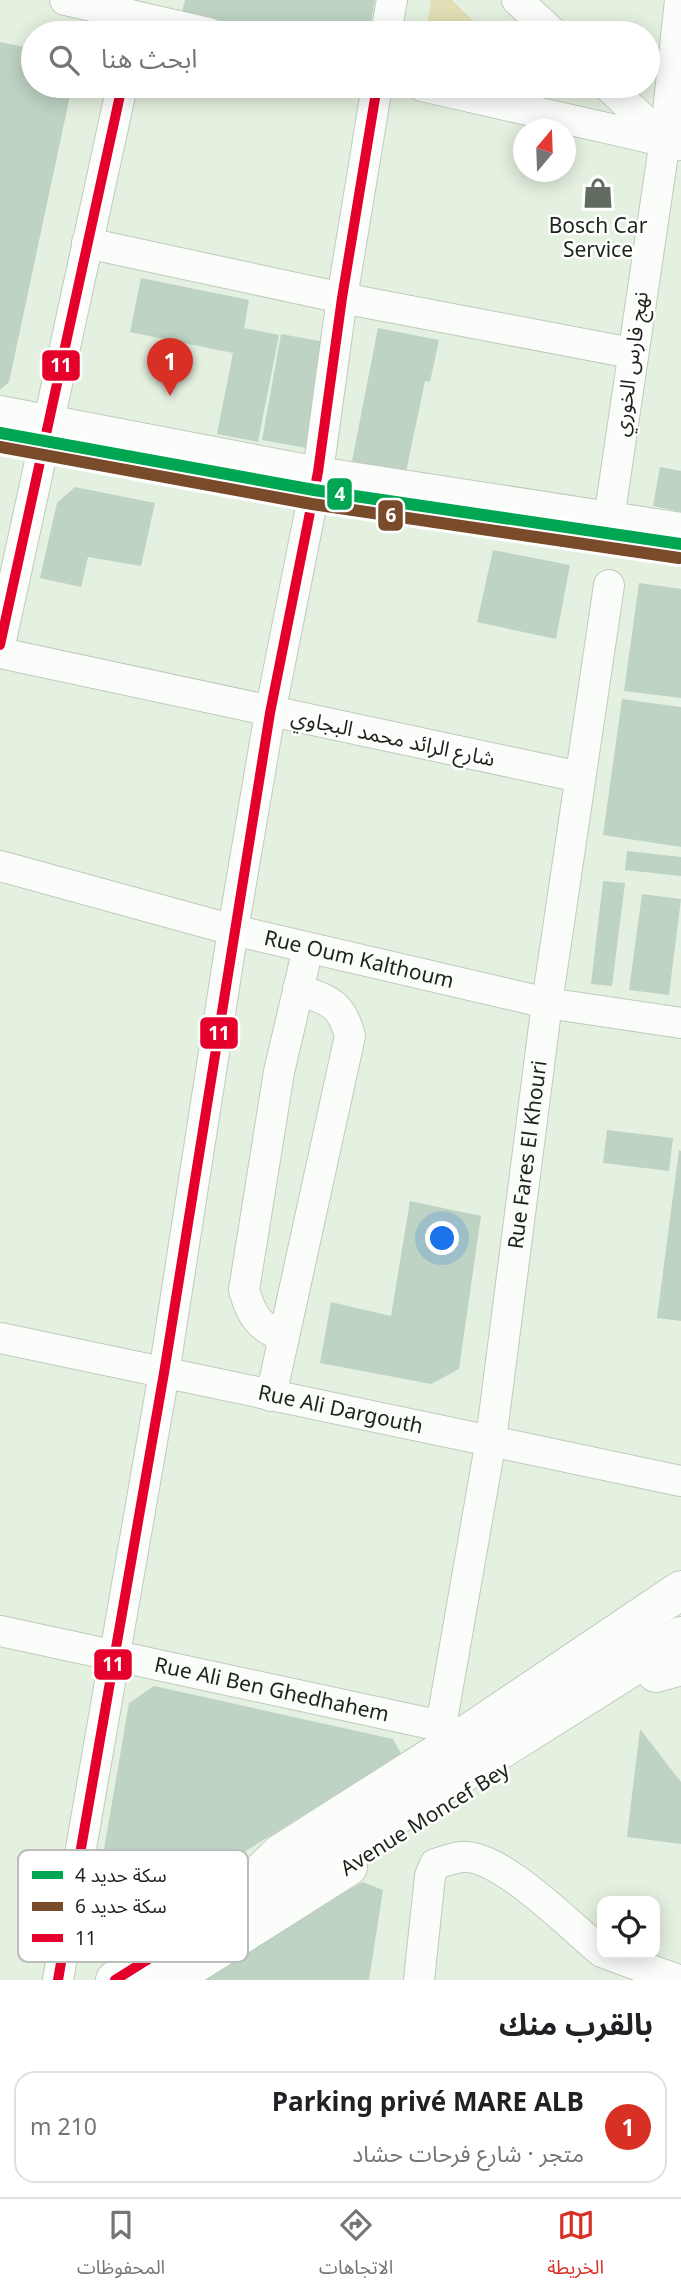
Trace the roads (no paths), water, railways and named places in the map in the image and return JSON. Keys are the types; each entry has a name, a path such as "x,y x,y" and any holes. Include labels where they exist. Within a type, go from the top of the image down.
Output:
{"main road":[{"path":"248,1885 281,1853 446,1735 681,1590"},
{"path":"248,1902 279,1888 393,1819 681,1636"},
{"name":"Avenue Moncef Bey","path":"248,1931 673,1666"},
{"path":"115,1980 144,1962"},
{"name":"Avenue Moncef Bey","path":"169,1980 198,1962"}],"street":[{"path":"65,0 158,21"},
{"path":"388,21 392,0"},
{"path":"517,0 539,21"},
{"name":"نهج فارس الخوري","path":"609,519 631,353 676,147 680,0"},
{"path":"0,645 119,98"},
{"path":"81,1850 164,1373 233,930 270,713 318,472 342,298 375,98"},
{"path":"472,98 676,147"},
{"path":"621,98 676,147"},
{"path":"88,243 342,298 631,353"},
{"path":"0,411 318,472 681,528"},
{"name":"Rue Fares El Khouri","path":"446,1735 491,1440 547,1003 609,585"},
{"name":"شارع الرائد محمد البجاوي","path":"0,653 270,713 580,777"},
{"name":"Rue Oum Kalthoum","path":"0,866 233,930 547,1003 681,1023"},
{"path":"282,1336 265,1330 251,1313 244,1290 279,1072 308,947"},
{"path":"271,1396 282,1336 350,1036 345,1015 332,1002 298,989"},
{"name":"Rue Ali Dargouth","path":"0,1338 681,1481"},
{"name":"Rue Ali Ben Ghedhahem","path":"0,1631 446,1735"},
{"path":"419,1980 430,1876 435,1864 463,1857 491,1864 542,1900 597,1946"},
{"path":"621,1959 678,1980"},
{"path":"58,1980 61,1962"}],"rail line":[{"name":"4","path":"0,433 314,490 681,544"},
{"name":"6","path":"0,447 312,504 679,558"}],"place":[{"name":"Bosch Car Service","path":"598,193"},
{"name":"Parking privé MARE ALB","path":"170,396"}]}
